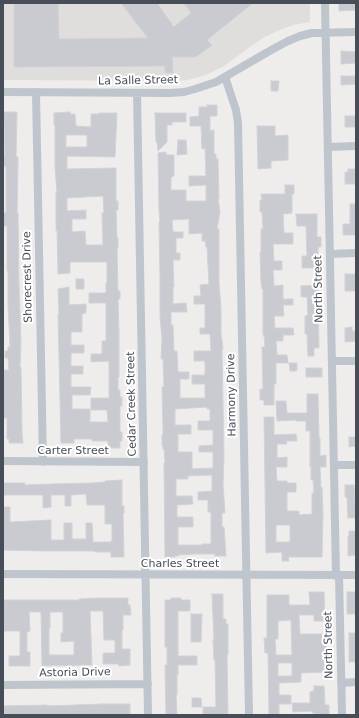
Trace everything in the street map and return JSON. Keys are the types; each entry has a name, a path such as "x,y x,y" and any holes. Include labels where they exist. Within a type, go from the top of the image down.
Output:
{"street":[{"name":"North Street","path":"325,3 334,465 342,715"},
{"name":"La Salle Street","path":"3,92 184,92 216,82 288,41 300,36 326,32 356,32"},
{"name":"Harmony Drive","path":"225,77 236,110 238,123 248,715"},
{"name":"Shorecrest Drive","path":"36,92 43,462"},
{"name":"Cedar Creek Street","path":"137,93 148,715"},
{"path":"328,147 356,146"},
{"path":"330,254 356,253"},
{"path":"332,361 356,361"},
{"name":"Carter Street","path":"3,461 144,462"},
{"path":"334,465 356,465"},
{"name":"Charles Street","path":"3,574 356,575"},
{"path":"341,683 356,682"},
{"name":"Astoria Drive","path":"3,685 148,684"}],"shaded area":[{"path":"3,3 310,3 310,22 293,25 277,31 261,39 224,66 206,75 188,80 3,80"}],"building":[{"path":"14,3 58,3 59,39 148,38 121,3 157,3 174,27 191,13 184,3 253,3 207,40 212,45 196,57 172,57 173,73 165,73 165,66 14,67"},
{"path":"339,3 356,3 356,10 339,11"},
{"path":"341,51 356,52 356,63 341,64"},
{"path":"341,76 356,76 356,84 341,85"},
{"path":"271,81 279,81 278,91 271,91"},
{"path":"207,105 217,105 217,116 210,116 210,131 214,130 214,154 216,154 216,159 218,159 218,199 220,212 217,229 219,229 219,283 223,349 223,484 225,513 222,513 222,527 224,527 226,556 215,556 215,554 194,554 165,557 165,463 164,449 162,446 162,387 164,387 163,359 161,359 162,339 160,317 158,153 166,152 166,155 174,155 174,176 171,177 171,190 186,190 186,201 206,201 206,185 189,186 189,176 206,176 205,148 202,149 201,126 190,126 190,117 199,116 199,107 208,107","holes":["189,219 189,234 202,233 202,241 205,241 207,247 209,284 200,285 201,296 194,296 194,304 205,304 205,328 200,328 200,334 210,334 211,351 194,351 194,361 205,361 205,375 192,375 192,384 205,384 205,398 180,398 180,379 189,379 189,372 178,372 177,351 174,351 173,325 171,325 171,312 187,312 186,303 173,304 173,260 180,260 180,253 176,253 176,238 183,238 183,232 173,232 172,220","207,407 207,409 210,409 210,421 198,421 198,430 213,430 213,445 199,446 199,452 213,452 213,468 192,469 192,452 178,452 178,434 191,434 191,425 175,425 175,409","212,475 212,491 198,492 198,500 208,500 208,512 211,512 211,544 178,545 178,527 193,527 193,517 177,517 177,505 193,504 192,496 176,496 176,479 188,479 188,476"]},
{"path":"3,112 17,112 17,213 23,443 9,443 9,439 7,439 7,418 3,418 3,370 9,370 8,358 5,358 5,351 8,351 8,347 10,347 7,226 3,226 3,213 6,213 6,166 3,166 3,155 5,155"},
{"path":"70,112 70,114 75,114 76,126 91,127 91,114 117,113 115,157 67,156 67,169 116,168 116,201 118,201 118,210 116,210 118,238 118,291 120,291 120,299 118,299 118,390 120,390 120,397 122,397 122,406 120,406 120,432 122,432 122,441 120,441 120,448 108,448 108,441 92,441 92,439 74,439 74,443 61,443 58,289 69,287 69,305 86,304 86,313 82,314 82,332 71,332 71,345 84,345 84,353 71,353 71,366 83,366 83,374 71,374 71,387 91,387 90,395 72,395 72,409 90,409 90,422 108,422 107,410 91,410 91,398 109,398 109,361 91,362 91,354 102,354 102,341 106,341 106,303 89,303 89,293 106,292 107,262 70,262 70,273 58,274 54,113","holes":["66,135 87,135 87,147 66,147","103,196 103,245 86,245 85,231 72,232 72,219 86,219 86,210 67,211 67,198"]},
{"path":"155,113 186,113 186,122 172,122 172,125 167,125 167,142 158,151 156,142"},
{"path":"345,116 356,116 356,127 345,127"},
{"path":"257,126 275,126 275,136 288,135 288,160 271,161 271,168 258,169"},
{"path":"178,140 186,140 187,154 177,155"},
{"path":"348,169 355,169 355,184 345,184 345,172 348,172"},
{"path":"285,185 294,185 294,194 292,194 292,213 283,214 284,233 293,233 293,244 273,244 274,261 282,261 282,270 273,270 274,286 283,285 283,299 293,299 293,305 283,305 284,316 274,316 275,328 293,328 294,335 283,335 283,341 276,341 277,355 287,355 288,363 276,363 274,405 264,405 264,400 260,400 260,389 263,389 262,347 265,347 263,335 263,289 261,282 260,252 261,229 263,229 262,212 260,212 260,200 262,200 261,194 285,194"},
{"path":"350,204 356,204 356,235 343,235 343,224 350,224"},
{"path":"296,214 317,214 317,237 321,237 321,247 318,247 318,268 302,268 302,256 307,256 306,226 297,226"},
{"path":"345,274 356,274 356,291 345,291"},
{"path":"76,279 84,279 84,289 76,289"},
{"path":"318,285 319,348 314,348 314,356 308,356 307,334 305,334 305,316 308,315 307,297 301,297 301,286"},
{"path":"352,327 352,331 356,331 356,341 345,342 345,328"},
{"path":"289,363 297,363 297,371 290,371"},
{"path":"306,368 322,368 322,377 306,377"},
{"path":"307,394 318,394 320,456 326,455 326,467 320,467 323,514 322,557 288,557 289,561 282,561 282,552 266,553 264,417 274,417 274,435 296,434 297,441 286,441 287,444 277,444 277,458 287,457 287,467 276,467 277,481 296,483 296,492 287,492 287,511 299,511 299,515 312,514 312,493 314,493 310,467 310,431 306,431 306,421 277,421 276,401 286,401 287,413 307,413","holes":["276,525 290,525 290,542 276,542"]},
{"path":"349,437 356,437 356,446 349,447"},
{"path":"122,480 122,506 124,506 124,557 111,557 111,552 95,551 3,550 3,507 10,507 10,522 51,520 51,540 64,540 64,523 72,523 72,539 86,539 86,523 92,523 93,542 111,542 112,524 105,524 105,505 87,505 86,494 71,495 71,506 65,506 65,495 51,495 51,507 43,508 43,495 3,495 3,483 25,483 25,485 93,483"},
{"path":"345,485 354,485 356,518 348,518"},
{"path":"349,531 356,531 356,555 348,556 348,536"},
{"path":"309,592 324,592 325,621 314,621 314,615 299,615 300,634 326,634 327,671 301,673 301,682 279,683 279,695 291,695 291,704 279,704 279,715 269,715 268,653 265,653 264,638 267,638 267,595 289,595 289,605 310,605","holes":["291,620 292,655 276,655 275,639 278,639 278,621","278,663 292,663 292,676 278,676"]},
{"path":"347,592 356,592 356,614 347,614"},
{"path":"212,594 223,594 223,619 226,619 226,624 228,624 228,715 203,715 203,707 216,707"},
{"path":"128,598 128,605 130,605 131,615 123,615 122,649 130,649 130,665 119,666 118,664 103,664 103,653 115,653 115,640 104,640 103,611 90,611 92,665 42,666 41,612 29,612 30,631 27,632 27,652 30,652 30,666 9,666 9,656 20,656 20,631 3,631 3,600","holes":["50,612 63,612 63,633 61,633 61,642 74,641 74,655 49,655"]},
{"path":"171,598 190,600 190,611 178,611 178,656 197,656 197,665 178,665 176,695 177,715 166,715 165,665 167,665 167,647 165,647 165,600 171,600"},
{"path":"191,614 202,614 201,642 191,642"},
{"path":"349,633 356,633 356,662 349,662"},
{"path":"314,686 324,686 325,705 329,705 329,715 315,715 312,711 293,712 292,703 310,703 310,692 314,691"},
{"path":"192,698 201,698 202,707 192,707"},
{"path":"130,704 130,715 3,715 3,706"}]}
